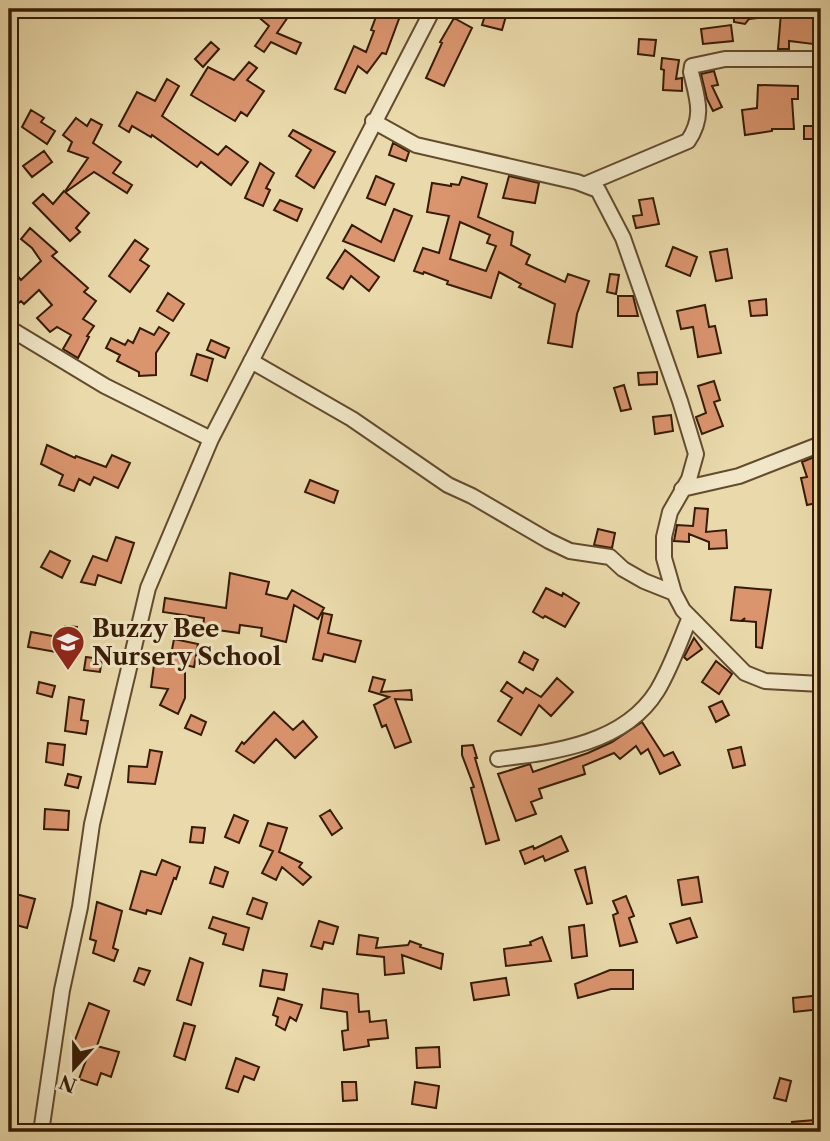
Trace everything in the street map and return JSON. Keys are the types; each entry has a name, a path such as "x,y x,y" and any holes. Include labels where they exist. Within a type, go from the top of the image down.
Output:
{"street":[{"path":"41,1132 62,990 80,907 92,824 148,588 211,439 433,9"},
{"path":"586,184 688,141 696,127 700,107 691,72 692,66 725,60 821,59"},
{"path":"373,121 416,145 586,184 598,190 623,238 696,454 694,466 670,512 664,537 664,558 674,593 690,617 745,673 755,678 821,684"},
{"path":"9,328 104,386 211,439"},
{"path":"251,361 352,419 448,485 549,541 570,551 610,557 623,569 644,581 674,593"},
{"path":"682,489 739,476 821,444"},
{"path":"498,758 546,753 576,745 619,727 639,713 658,690 690,617"}],"building":[{"path":"262,9 282,9 290,14 277,33 301,43 296,54 271,42 264,52 255,46 269,26 256,15"},
{"path":"379,9 400,16 386,54 382,53 367,73 358,66 345,93 335,89 354,46 366,52"},
{"path":"487,9 508,9 502,30 482,25"},
{"path":"734,9 774,9 774,16 749,19 745,24 734,22"},
{"path":"806,9 806,14 820,15 821,38 814,38 813,44 789,41 789,49 778,49 781,13"},
{"path":"454,18 472,28 444,86 426,78 442,43 440,42"},
{"path":"731,25 733,41 703,44 701,29"},
{"path":"639,39 656,40 654,56 638,54"},
{"path":"211,42 219,49 203,67 195,59"},
{"path":"662,58 679,60 676,79 682,78 682,91 663,90"},
{"path":"249,62 257,68 247,80 264,91 247,116 241,112 235,121 191,95 208,67 234,80"},
{"path":"714,71 718,85 712,86 722,107 713,111 701,74"},
{"path":"167,79 179,86 162,116 218,155 226,146 248,162 231,185 201,162 197,167 152,135 151,137 132,126 129,132 119,126 137,92 155,101"},
{"path":"758,85 798,86 798,99 792,99 794,129 772,129 745,135 742,110 757,108"},
{"path":"31,110 44,118 41,122 55,131 47,144 22,127"},
{"path":"76,118 87,126 91,119 102,125 93,143 121,162 113,173 132,185 127,193 94,172 66,190 88,158 68,151 72,142 63,135"},
{"path":"804,126 820,126 820,139 804,139"},
{"path":"293,130 335,152 314,188 296,176 311,150 289,136"},
{"path":"393,143 409,152 406,161 389,155"},
{"path":"44,151 52,162 32,177 23,166"},
{"path":"260,163 274,173 266,188 270,190 263,206 245,198"},
{"path":"376,176 394,184 385,205 367,198"},
{"path":"509,176 539,183 535,203 503,198"},
{"path":"462,177 487,184 478,217 513,232 511,245 530,255 526,264 565,282 568,274 589,281 577,314 572,347 548,343 555,304 519,287 521,284 499,272 491,298 447,284 448,281 424,272 414,271 423,248 439,253 449,216 427,212 432,183 459,185","holes":["460,222 490,235 487,243 496,246 486,271 450,259"]},
{"path":"64,191 89,213 76,228 80,232 70,241 33,203 43,194 53,204"},
{"path":"653,198 659,224 636,228 633,216 642,215 639,200"},
{"path":"280,200 302,209 297,221 274,210"},
{"path":"394,209 412,216 394,261 343,241 352,225 381,242"},
{"path":"30,228 57,252 52,256 88,288 84,292 96,301 83,319 94,326 78,358 63,349 71,335 57,327 50,332 37,318 52,305 39,290 24,304 21,301 9,311 9,265 21,280 41,261 21,239"},
{"path":"135,240 148,249 140,260 149,266 130,292 109,276"},
{"path":"673,247 697,257 690,276 666,266"},
{"path":"727,249 732,278 716,281 710,252"},
{"path":"345,250 379,277 369,291 351,276 343,289 327,278"},
{"path":"610,274 619,275 616,294 607,292"},
{"path":"168,293 184,304 173,321 157,311"},
{"path":"618,296 633,296 638,316 618,316"},
{"path":"766,299 767,315 751,316 749,301"},
{"path":"705,305 709,327 715,326 721,353 698,357 693,327 681,329 677,311"},
{"path":"159,327 169,333 156,353 156,375 139,376 139,372 117,361 120,355 106,348 111,338 125,345 128,340 133,343 140,328 154,335"},
{"path":"211,340 229,348 225,358 207,350"},
{"path":"197,354 213,359 207,381 191,375"},
{"path":"657,372 657,384 639,385 638,373"},
{"path":"714,381 720,400 714,402 723,426 702,434 696,417 706,413 698,386"},
{"path":"624,385 631,409 621,411 614,388"},
{"path":"671,415 673,431 655,434 653,417"},
{"path":"47,445 75,458 76,456 106,467 112,455 130,463 118,488 94,477 90,485 79,479 74,491 59,485 63,475 41,464"},
{"path":"821,454 821,479 816,480 821,502 807,505 801,478 807,477 802,462"},
{"path":"310,480 338,491 334,503 305,492"},
{"path":"695,508 708,509 706,532 726,530 727,548 709,549 709,542 689,534 689,542 674,541 677,525 693,526"},
{"path":"598,529 615,533 612,548 594,545"},
{"path":"116,537 134,543 121,583 98,575 95,585 81,582 93,556 107,561"},
{"path":"50,551 70,561 62,578 41,567"},
{"path":"230,573 269,582 266,594 287,599 292,590 324,608 318,619 294,605 286,642 261,636 262,628 240,625 239,633 203,628 204,618 163,612 165,598 226,608"},
{"path":"735,587 771,590 762,648 756,647 756,622 743,621 745,618 741,621 731,620"},
{"path":"546,588 562,596 563,593 579,603 565,627 533,612"},
{"path":"323,613 332,615 328,633 361,641 355,662 324,654 322,661 313,659"},
{"path":"65,626 77,627 73,655 28,647 31,632 63,638"},
{"path":"694,638 702,649 687,660 684,657"},
{"path":"174,639 198,644 194,667 185,665 185,698 178,714 160,705 168,689 151,687 154,665 169,666"},
{"path":"524,652 538,660 533,670 519,662"},
{"path":"86,657 102,659 100,672 84,670"},
{"path":"716,661 732,674 719,694 702,682"},
{"path":"373,677 385,680 381,692 411,690 412,700 395,699 411,742 395,748 386,725 382,727 374,705 389,697 369,691"},
{"path":"557,678 573,692 551,716 539,705 521,735 498,721 512,698 501,691 507,682 523,693 526,688 541,697"},
{"path":"39,682 55,686 52,697 37,693"},
{"path":"69,697 84,700 81,720 88,721 86,734 65,731"},
{"path":"722,701 729,715 716,722 709,707"},
{"path":"274,712 293,730 303,721 317,737 295,758 276,739 254,763 236,751"},
{"path":"191,715 206,722 201,735 185,728"},
{"path":"642,722 664,756 673,752 680,765 660,774 648,749 641,754 636,746 620,759 614,753 583,766 585,774 539,789 542,798 531,802 536,814 516,821 498,774 530,764 533,772 588,753 612,742"},
{"path":"48,743 65,745 63,765 46,762"},
{"path":"473,745 499,840 486,844 471,788 474,787 462,755 462,746"},
{"path":"741,747 745,765 733,768 728,750"},
{"path":"150,750 162,752 155,784 128,782 129,766 147,767"},
{"path":"68,774 81,777 78,788 65,785"},
{"path":"45,809 69,811 68,830 44,829"},
{"path":"330,810 342,828 332,835 320,816"},
{"path":"234,815 248,821 239,843 225,837"},
{"path":"268,823 287,828 279,852 302,863 299,867 311,877 303,885 282,867 276,880 262,873 273,851 260,846"},
{"path":"192,827 205,828 203,843 190,842"},
{"path":"561,836 568,851 545,861 543,856 525,864 520,851 533,846 534,849"},
{"path":"162,860 180,867 161,914 147,910 146,914 130,909 141,871 156,875"},
{"path":"215,867 228,872 223,887 210,883"},
{"path":"585,867 592,903 587,904 575,870"},
{"path":"698,877 702,902 682,905 678,880"},
{"path":"12,893 35,899 27,928 9,923"},
{"path":"626,896 634,916 629,918 637,942 620,946 613,915 618,913 613,901"},
{"path":"253,898 267,903 262,919 247,914"},
{"path":"97,902 122,911 113,948 118,950 114,961 93,953 96,941 90,939"},
{"path":"213,917 249,928 243,950 223,944 226,934 209,928"},
{"path":"690,918 697,937 677,943 670,924"},
{"path":"319,921 338,927 333,944 324,942 322,949 311,946"},
{"path":"584,925 587,956 572,958 569,927"},
{"path":"359,935 378,938 376,948 408,945 410,941 443,954 441,969 402,955 404,973 385,975 384,957 357,954"},
{"path":"542,937 551,961 506,966 504,949 531,945 530,942"},
{"path":"190,958 203,963 191,1005 177,1000"},
{"path":"139,968 150,971 144,985 134,981"},
{"path":"263,970 287,974 284,990 260,986"},
{"path":"610,970 633,970 633,989 611,989 578,998 575,984"},
{"path":"506,978 509,995 474,1000 471,983"},
{"path":"323,989 358,994 359,1012 369,1011 370,1022 386,1020 388,1038 368,1040 369,1046 344,1050 342,1031 348,1030 347,1012 321,1008"},
{"path":"821,995 821,1009 794,1012 793,998"},
{"path":"278,998 302,1005 296,1021 290,1017 285,1030 276,1025 278,1017 273,1015"},
{"path":"89,1003 109,1011 97,1046 119,1052 111,1077 101,1073 97,1085 79,1079 89,1052 72,1048"},
{"path":"184,1023 195,1026 185,1060 174,1056"},
{"path":"439,1047 440,1067 417,1068 416,1048"},
{"path":"236,1058 259,1067 254,1080 244,1076 238,1092 226,1088"},
{"path":"780,1078 791,1081 786,1101 774,1098"},
{"path":"342,1082 356,1082 357,1100 343,1101"},
{"path":"415,1082 439,1086 436,1108 412,1104"},
{"path":"814,1120 815,1132 794,1132 792,1122"}],"place":[{"name":"Buzzy Bee Nursery School","path":"68,672"}]}
